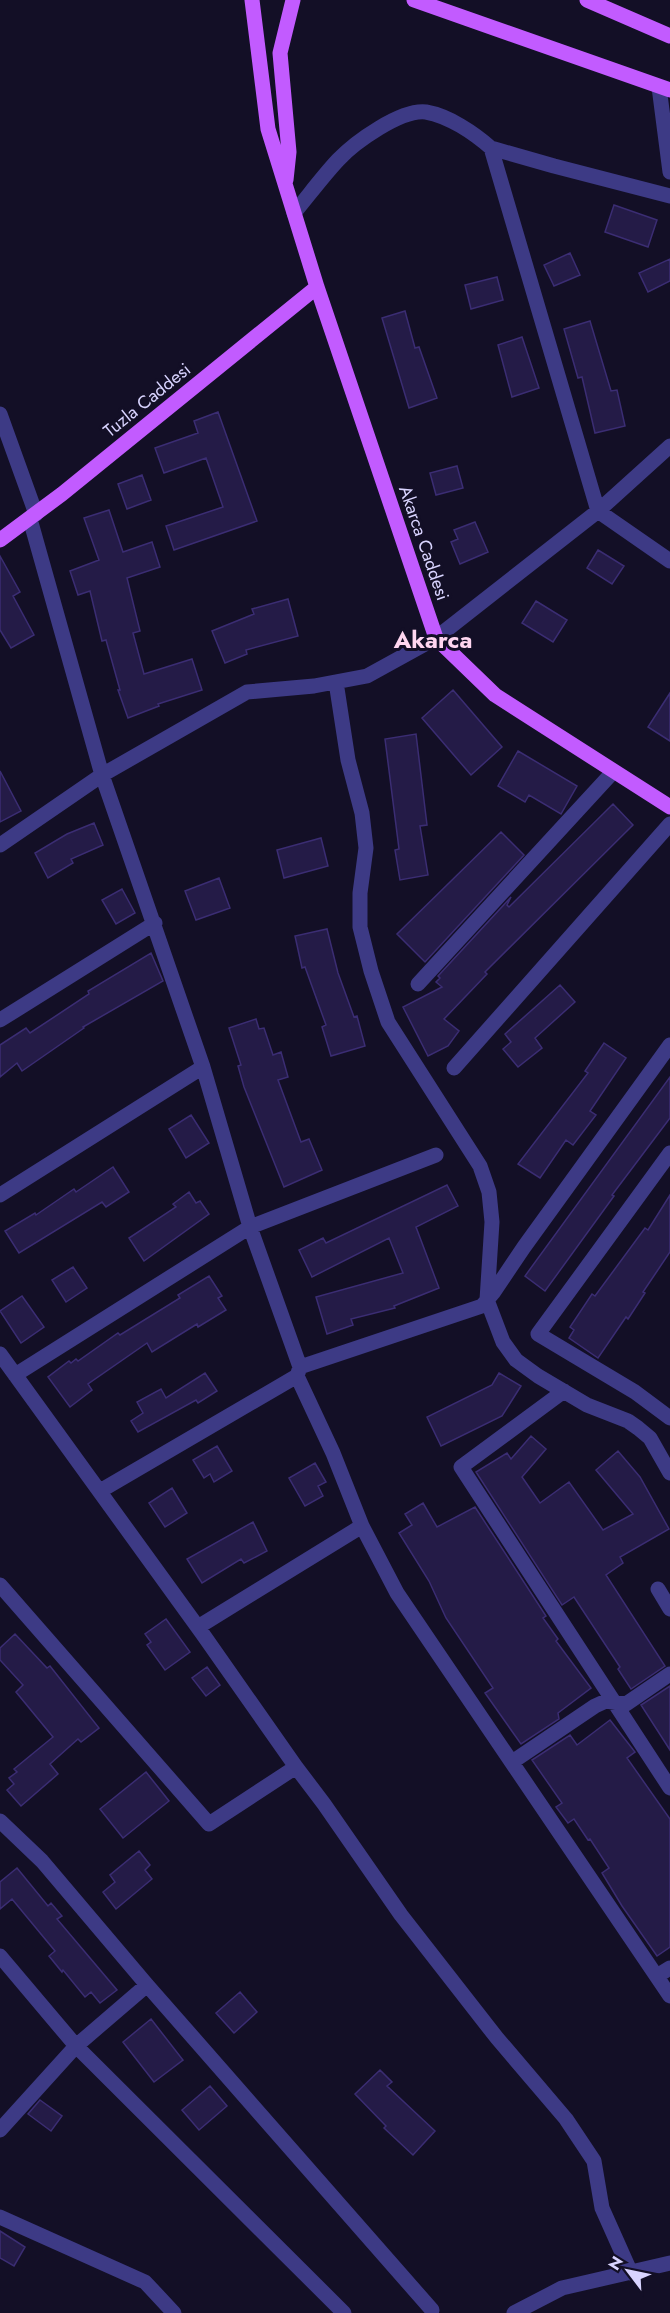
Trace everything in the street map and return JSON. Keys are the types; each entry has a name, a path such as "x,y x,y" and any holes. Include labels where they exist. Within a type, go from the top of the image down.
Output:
{"main road":[{"name":"Akarca Caddesi","path":"252,0 268,129 317,287 436,638 495,695 670,807"},
{"path":"285,186 290,152 280,53 293,0"},
{"path":"414,0 664,89"},
{"path":"587,0 670,36"},
{"name":"Tuzla Caddesi","path":"0,540 33,517 317,287"}],"street":[{"path":"664,89 670,171"},
{"path":"294,213 340,158 368,136 395,119 412,113 426,112 443,118 482,140 491,148 670,195"},
{"path":"491,148 598,511 670,561"},
{"path":"0,414 33,517 102,775 203,1067 250,1227 299,1371 362,1526 397,1593 670,1996"},
{"path":"0,845 102,775 247,692 314,686 367,676 436,638 598,511 670,446"},
{"path":"336,682 348,760 362,813 366,848 360,893 360,927 371,971 388,1022 480,1166 489,1192 492,1222 488,1300 502,1342 516,1360 564,1391 587,1405 628,1421 638,1428 650,1438 670,1473"},
{"path":"418,984 613,772"},
{"path":"454,1068 670,824"},
{"path":"0,1020 155,923"},
{"path":"100,1491 299,1371 482,1306 670,1045"},
{"path":"0,1195 203,1067"},
{"path":"670,1153 538,1334 635,1392 670,1418"},
{"path":"15,1375 250,1227 436,1155"},
{"path":"0,1354 198,1627 401,1915 497,2038 566,2119 594,2161 602,2208 631,2273"},
{"path":"564,1391 461,1467 670,1788"},
{"path":"198,1627 362,1526"},
{"path":"0,1585 209,1824 296,1767"},
{"path":"658,1589 670,1609"},
{"path":"512,1762 595,1706 606,1701 626,1704 670,1674"},
{"path":"0,1821 42,1861 147,1985 432,2310"},
{"path":"0,1956 75,2046 344,2313"},
{"path":"657,1976 670,1968"},
{"path":"0,2130 75,2046 147,1985"},
{"path":"0,2217 145,2282 174,2313"},
{"path":"514,2313 562,2288 670,2264"}],"building":[{"path":"614,205 657,220 648,247 605,232"},
{"path":"570,253 580,275 554,286 544,265"},
{"path":"670,259 670,281 648,292 639,273"},
{"path":"497,277 503,300 471,309 465,285"},
{"path":"405,311 415,348 419,347 437,398 409,408 382,318"},
{"path":"590,321 611,391 617,390 625,426 595,433 582,377 578,378 564,329"},
{"path":"522,337 539,388 512,397 498,345"},
{"path":"218,412 257,521 174,550 166,526 223,507 206,458 164,473 155,448 198,433 194,421"},
{"path":"457,466 463,488 436,495 430,473"},
{"path":"142,475 151,500 127,509 118,484"},
{"path":"109,510 123,552 152,542 160,567 127,578 140,631 133,633 144,674 192,659 202,690 158,704 159,706 128,718 118,690 120,690 106,640 102,641 90,591 78,595 70,571 99,560 84,518"},
{"path":"475,522 488,552 460,564 451,542 458,539 454,530"},
{"path":"598,550 624,566 612,584 587,568"},
{"path":"0,556 20,592 13,596 34,635 11,648 0,630"},
{"path":"288,599 298,636 246,650 247,654 225,663 212,631 254,614 252,609"},
{"path":"536,601 567,620 553,642 522,623"},
{"path":"453,690 502,747 471,775 422,718"},
{"path":"670,693 670,741 648,727"},
{"path":"416,734 427,825 420,826 428,875 400,880 395,850 399,849 385,739"},
{"path":"518,751 577,786 561,814 529,795 525,802 498,786"},
{"path":"0,771 21,811 0,822"},
{"path":"613,804 633,825 485,972 487,974 444,1019 459,1031 448,1046 428,1056 403,1007 442,987 436,982 440,978 438,976 511,897 507,905 509,907"},
{"path":"94,823 103,845 71,859 73,863 48,878 35,853 67,834"},
{"path":"501,832 524,855 425,962 397,934"},
{"path":"321,838 328,866 284,878 277,850"},
{"path":"219,878 230,908 196,920 185,891"},
{"path":"122,889 135,913 116,924 102,900"},
{"path":"327,929 338,973 354,1017 357,1016 365,1046 331,1056 322,1027 326,1025 305,967 302,968 295,936"},
{"path":"151,953 163,981 83,1027 22,1071 17,1063 0,1077 0,1045 26,1028 30,1033 89,994 88,991"},
{"path":"560,985 575,1002 535,1038 542,1048 518,1067 503,1049 511,1042 505,1034"},
{"path":"256,1019 259,1029 264,1028 273,1055 281,1052 288,1077 278,1080 301,1142 309,1139 322,1170 284,1187 244,1087 238,1066 241,1065 229,1028"},
{"path":"604,1043 626,1058 590,1111 596,1115 573,1145 566,1140 540,1178 518,1164 588,1073 585,1071"},
{"path":"670,1077 670,1118 612,1195 614,1196 545,1291 525,1276"},
{"path":"191,1115 209,1143 186,1158 169,1129"},
{"path":"113,1167 129,1192 106,1207 102,1202 19,1253 5,1231 35,1213 36,1215 74,1189 76,1192"},
{"path":"447,1185 458,1206 416,1227 439,1288 394,1306 395,1308 351,1319 353,1325 327,1334 316,1297 403,1273 389,1238 312,1277 299,1250 323,1238 326,1243"},
{"path":"189,1192 196,1203 200,1201 209,1214 144,1261 129,1238 176,1207 173,1204"},
{"path":"670,1195 670,1252 628,1319 626,1317 598,1358 569,1338 574,1330 570,1327 592,1294 595,1296 645,1228 648,1230"},
{"path":"73,1267 87,1288 66,1302 52,1280"},
{"path":"209,1276 222,1296 218,1298 226,1310 198,1327 197,1324 152,1352 147,1343 88,1384 92,1390 70,1407 48,1377 69,1361 71,1363 76,1359 78,1361 118,1333 120,1335 180,1298 178,1295"},
{"path":"22,1296 44,1327 21,1343 0,1311"},
{"path":"205,1373 217,1391 198,1403 196,1400 138,1432 131,1421 143,1413 137,1402 161,1389 166,1398"},
{"path":"499,1373 521,1386 502,1416 441,1446 427,1417 492,1385"},
{"path":"531,1436 546,1449 522,1477 540,1503 569,1482 603,1530 633,1514 596,1470 618,1451 640,1477 669,1529 620,1557 623,1563 606,1575 665,1666 631,1689 618,1669 620,1667 574,1597 562,1605 476,1472 507,1453 511,1459"},
{"path":"217,1446 232,1471 214,1482 210,1474 204,1478 193,1460"},
{"path":"315,1463 326,1482 318,1486 323,1496 305,1506 289,1478"},
{"path":"172,1488 187,1513 165,1527 149,1503"},
{"path":"423,1503 437,1527 475,1507 546,1616 543,1618 558,1639 556,1641 591,1688 558,1713 559,1719 521,1744 485,1693 493,1688 446,1618 429,1581 399,1533 412,1525 405,1514"},
{"path":"253,1522 267,1551 244,1563 241,1559 202,1583 187,1559"},
{"path":"166,1619 190,1652 165,1670 147,1645 151,1642 145,1634"},
{"path":"15,1634 47,1668 50,1666 99,1728 81,1742 78,1739 50,1764 58,1774 21,1806 7,1790 14,1784 9,1778 17,1772 14,1769 53,1737 16,1692 23,1685 0,1660 0,1648"},
{"path":"207,1667 220,1685 206,1696 192,1678"},
{"path":"670,1686 670,1750 641,1705"},
{"path":"610,1720 635,1752 627,1758 670,1819 670,1947 657,1956 602,1873 609,1868 574,1819 568,1823 556,1807 562,1803 532,1760 570,1735 577,1745"},
{"path":"146,1772 169,1801 123,1838 100,1809"},
{"path":"139,1851 150,1865 145,1870 152,1879 116,1909 103,1892 115,1882 110,1875"},
{"path":"17,1868 48,1906 51,1903 62,1916 57,1919 117,1990 100,2003 91,1992 85,1997 63,1970 62,1972 49,1956 55,1951 12,1899 0,1909 0,1882"},
{"path":"240,1992 257,2012 234,2033 216,2013"},
{"path":"151,2019 183,2060 154,2082 123,2042"},
{"path":"380,2070 392,2082 387,2086 435,2131 413,2155 384,2128 386,2126 355,2094"},
{"path":"210,2086 227,2106 199,2130 182,2110"},
{"path":"40,2100 62,2116 51,2131 28,2114"},
{"path":"0,2231 25,2247 14,2266 0,2258"}],"district":[{"name":"Akarca","path":"433,640"}]}
